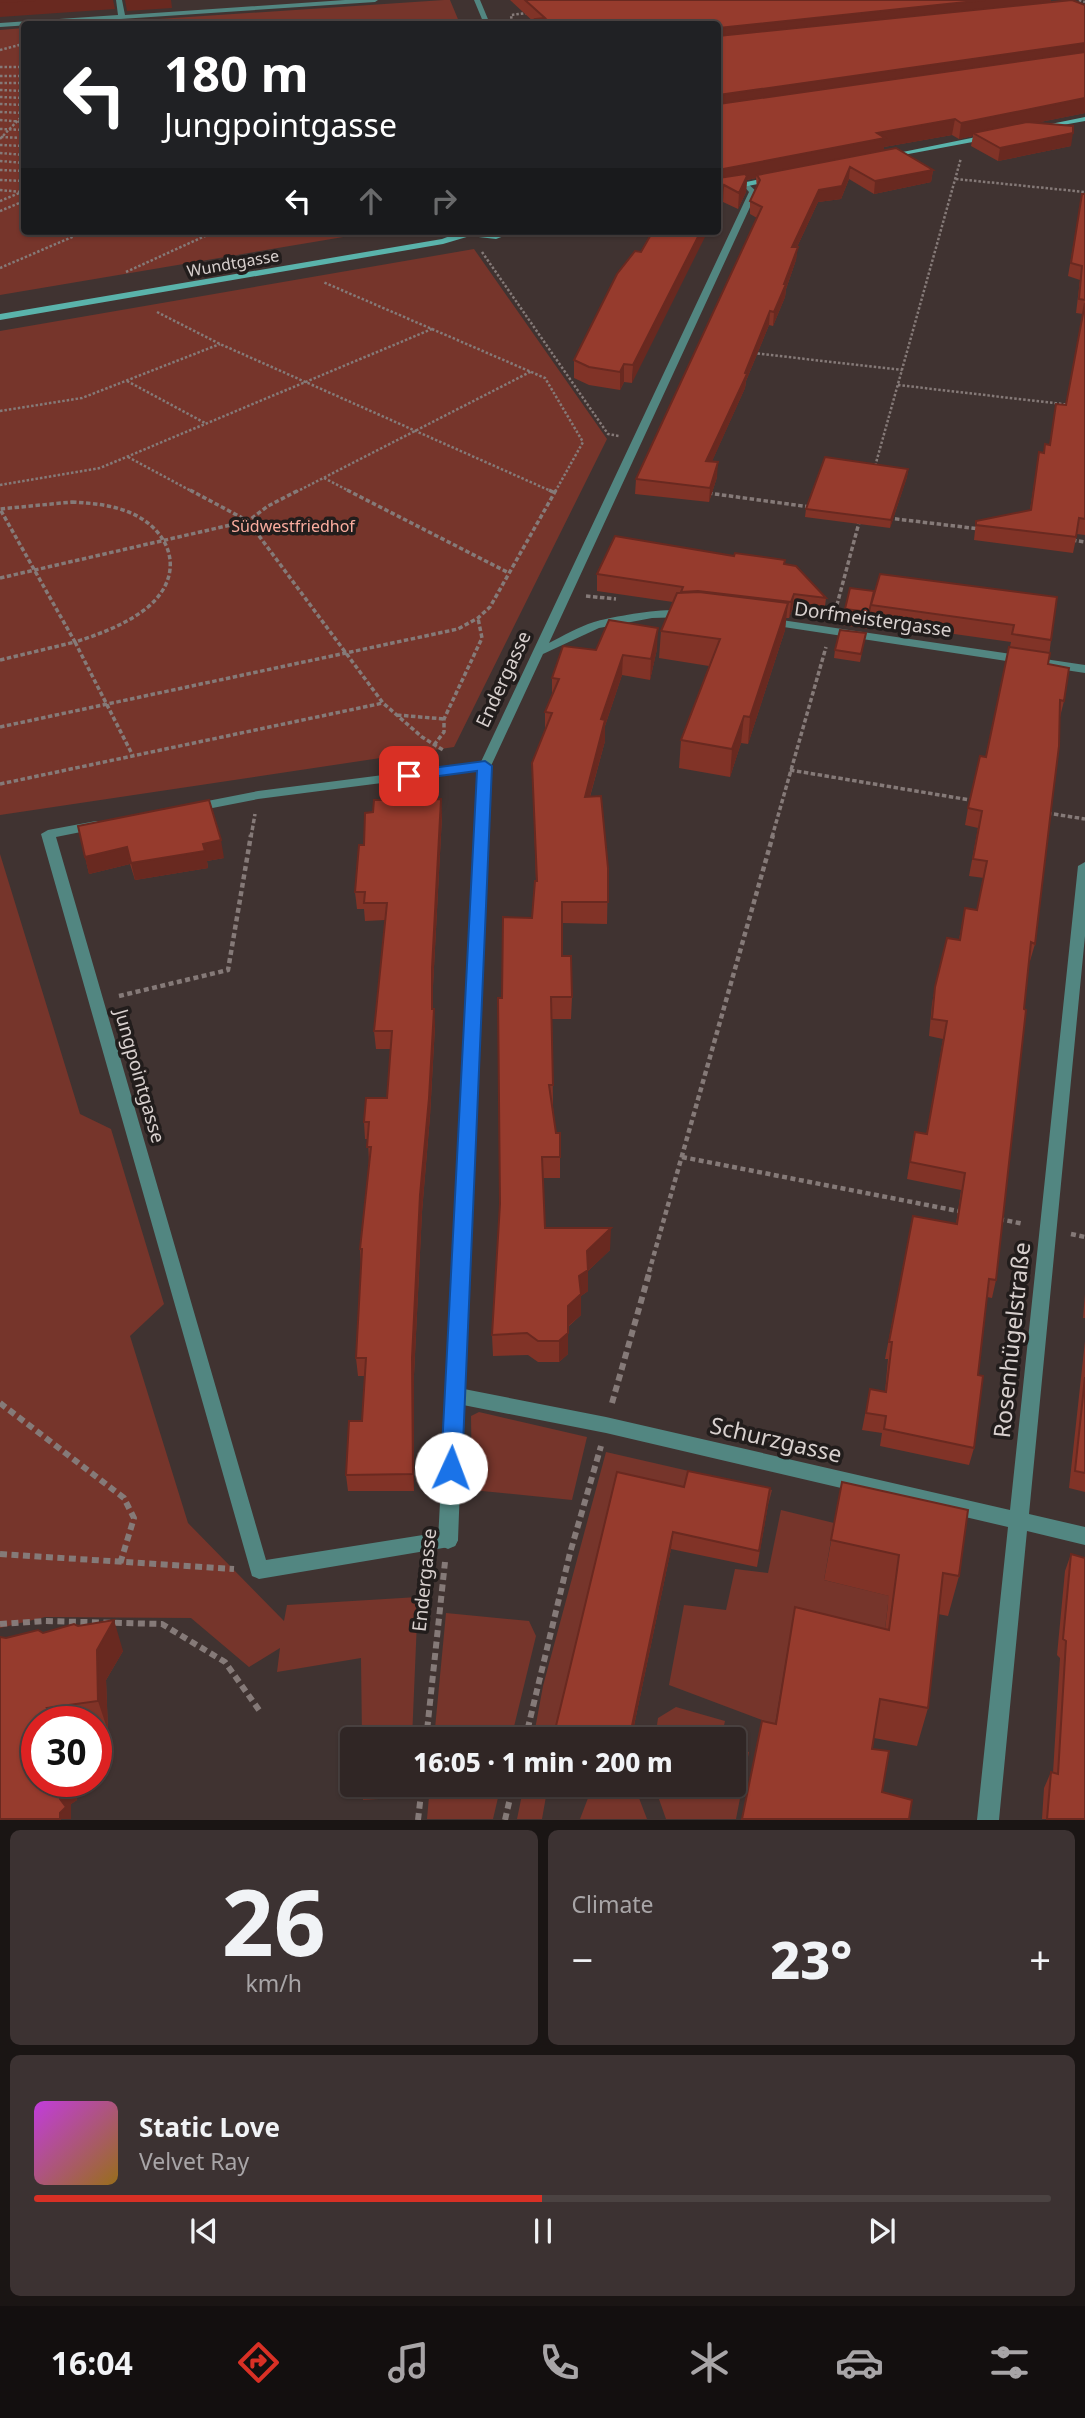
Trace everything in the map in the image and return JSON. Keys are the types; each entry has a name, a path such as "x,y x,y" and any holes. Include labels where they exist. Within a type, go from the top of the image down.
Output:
{"street":[{"path":"119,0 122,17"},
{"path":"194,0 198,12"},
{"path":"61,21 374,0"},
{"path":"477,0 486,21"},
{"path":"0,25 21,24"},
{"path":"1019,131 1085,118"},
{"path":"876,159 1006,133"},
{"path":"721,189 785,176"},
{"name":"Endergasse","path":"448,1540 485,766 753,192 746,184"},
{"name":"Wundtgasse","path":"0,317 443,241 460,235"},
{"path":"537,653 596,625 652,615 697,613"},
{"name":"Dorfmeistergasse","path":"751,620 1085,669"},
{"path":"180,810 258,796 485,766"},
{"name":"Jungpointgasse","path":"114,822 48,834 259,1570"},
{"name":"Rosenhügelstraße","path":"988,1819 1049,1229 1079,1003 1085,866"},
{"name":"Schurzgasse","path":"454,1395 606,1425 1085,1536"},
{"path":"259,1570 448,1540"}],"path":[{"path":"1079,0 1085,2"},
{"path":"512,21 511,15 537,12"},
{"path":"0,50 21,45"},
{"path":"0,67 21,67"},
{"path":"0,76 21,76"},
{"path":"0,83 21,83"},
{"path":"0,90 21,91"},
{"path":"0,97 21,98"},
{"path":"0,104 21,105"},
{"path":"0,112 21,114"},
{"path":"1,137 21,118"},
{"path":"0,120 21,122"},
{"path":"0,129 21,130"},
{"path":"1,137 21,138"},
{"path":"872,476 967,141"},
{"path":"0,145 21,146"},
{"path":"0,153 21,155"},
{"path":"0,161 21,163"},
{"path":"0,170 21,171"},
{"path":"956,179 1085,192"},
{"path":"0,180 21,181"},
{"path":"0,190 21,191"},
{"path":"1,200 21,192"},
{"path":"0,211 21,202"},
{"path":"0,268 77,235"},
{"path":"126,272 207,235"},
{"path":"478,246 608,434 638,438"},
{"path":"0,727 458,629 478,618 490,607 583,442 545,377 323,282 336,280"},
{"path":"157,312 220,344 553,492"},
{"path":"0,485 100,468 432,329"},
{"path":"0,411 82,398 220,344"},
{"path":"750,352 902,370"},
{"path":"0,578 248,521 268,506 532,371"},
{"path":"127,381 206,424"},
{"path":"898,385 1072,405"},
{"path":"127,456 248,521 383,703 434,745 485,766"},
{"path":"324,478 509,573"},
{"path":"698,491 820,509"},
{"path":"0,660 74,641 103,633 142,612 169,583 172,560 166,538 154,525 120,508 44,501 0,509 37,569 74,641 107,704 133,756"},
{"path":"527,1727 570,1553 831,630 861,514"},
{"path":"887,518 993,531"},
{"path":"1072,540 1085,542"},
{"path":"434,745 444,732 444,719 482,638 478,618"},
{"path":"0,784 383,703"},
{"path":"397,715 444,719"},
{"path":"790,770 978,801"},
{"path":"97,1002 228,970 258,796"},
{"path":"1045,813 1085,819"},
{"path":"682,1157 967,1213"},
{"path":"994,1219 1049,1229"},
{"path":"0,1403 124,1498 134,1517 120,1564"},
{"name":"Endergasse","path":"427,1727 448,1540"},
{"path":"0,1554 120,1564 259,1570"},
{"path":"0,1624 44,1621 162,1624 225,1662 258,1710"},
{"path":"418,1819 421,1797"},
{"path":"505,1819 510,1797"}],"green space":[{"path":"450,0 459,21 129,21"},
{"path":"21,28 21,235 355,235 0,295 0,30"},
{"name":"Südwestfriedhof","path":"474,249 607,439 454,747 0,815 0,331"},
{"path":"0,854 80,1114 111,1129 164,1304 130,1336 188,1523 284,1621 287,1605 418,1597 413,1727 362,1727 361,1658 277,1672 280,1648 249,1667 191,1618 45,1617 0,1628"},
{"path":"479,1412 587,1437 572,1500 472,1490 471,1416"},
{"path":"606,1452 772,1490 768,1505 686,1488 562,1727 535,1727 543,1686"},
{"path":"781,1510 834,1523 824,1580 898,1598 888,1604 880,1670 788,1647 775,1725 669,1685 684,1605 726,1610 735,1569 768,1573"},
{"path":"446,1613 529,1621 536,1636 514,1727 435,1727"},
{"path":"676,1707 725,1721 724,1727 657,1727 658,1718"},
{"path":"363,1797 410,1797 363,1800"},
{"path":"429,1797 498,1797 493,1819 427,1819"},
{"path":"522,1797 546,1797 542,1819 517,1819"},
{"path":"588,1797 639,1797 647,1819 580,1819"},
{"path":"658,1797 740,1797 736,1819 666,1819"}],"building":[{"path":"0,0 35,0 0,2"},
{"path":"525,0 985,0 721,28 721,21 536,19 545,18"},
{"path":"1072,0 1085,5 1085,43 721,95 721,36"},
{"path":"1085,52 1085,98 961,123 955,119 877,133 885,138 721,169 721,104"},
{"path":"1027,122 1073,126 1073,133 1000,148 973,133"},
{"path":"896,148 933,170 875,181 850,167 842,186 819,190 792,247 798,247 786,284 774,312 770,311 745,373 747,374 706,461 718,462 710,488 636,479 762,207 750,201 760,180 757,175"},
{"path":"745,174 747,176 739,193 724,185 721,192 721,178"},
{"path":"1082,194 1085,194 1085,300 1079,299 1082,266 1071,263"},
{"path":"651,235 699,235 633,365 624,364 620,372 589,367 574,360 617,274 635,251 641,252"},
{"path":"1085,303 1085,519 1079,518 1076,537 976,525 976,521 1031,510 1039,452 1044,453 1045,444 1050,445 1056,404 1066,405"},
{"path":"825,457 908,469 891,520 806,509"},
{"path":"615,536 734,556 735,553 785,560 784,564 796,566 826,598 794,594 791,602 698,591 681,592 683,587 597,574"},
{"path":"880,574 1057,597 1051,640 1012,634 1014,625 871,605"},
{"path":"850,588 874,591 869,612 845,609"},
{"path":"699,592 788,603 750,717 744,716 732,749 681,740 720,639 661,631 677,593"},
{"path":"609,620 658,628 651,659 623,655 601,719 605,720 585,797 601,796 608,868 608,902 562,902 562,956 571,956 572,997 551,997 553,1085 549,1085 556,1133 560,1133 560,1157 542,1157 545,1228 611,1228 587,1251 588,1270 579,1276 581,1294 568,1306 568,1333 559,1341 538,1341 527,1333 492,1335 500,1204 498,998 502,998 503,917 532,918 537,881 532,763 552,713 545,712 559,679 552,678 563,646 596,650"},
{"path":"840,630 866,633 861,654 835,650"},
{"path":"1009,647 1050,653 1048,664 1069,668 1064,701 1060,700 1059,746 1035,944 1031,942 996,1280 989,1279 978,1375 983,1376 974,1448 884,1429 886,1416 866,1413 870,1389 886,1392 892,1342 889,1342 913,1216 957,1224 965,1173 910,1162 915,1132 927,1134 947,1021 932,1019 935,987 947,938 960,940 965,908 977,910 987,861 973,859 982,811 968,808 980,756 986,757"},
{"path":"441,799 432,968 434,1009 420,1195 412,1358 413,1474 346,1475 349,1421 362,1421 366,1358 356,1358 360,1249 371,1147 367,1147 369,1122 364,1122 366,1098 387,1098 392,1031 374,1031 387,903 364,903 365,892 355,892 359,845 364,845 365,813 373,812 374,800"},
{"path":"209,800 221,840 203,844 205,851 131,863 127,847 85,857 78,826"},
{"path":"1085,1377 1085,1473 1075,1471"},
{"path":"688,1471 770,1488 759,1551 673,1532 632,1727 556,1727 617,1472 684,1487"},
{"path":"842,1482 968,1510 959,1576 943,1573 928,1708 880,1699 872,1749 889,1751 882,1792 912,1800 909,1819 742,1819 762,1721 776,1724 795,1607 889,1630 899,1555 831,1540"},
{"path":"1071,1554 1085,1558 1085,1819 1047,1819 1051,1772 1058,1774 1066,1641 1063,1639"},
{"path":"114,1620 97,1650 98,1701 62,1706 21,1706 21,1797 60,1797 66,1807 60,1813 60,1819 0,1819 0,1637 38,1630 43,1633 74,1624 78,1626"}],"route":[{"path":"409,776 485,766 451,1468"}]}
